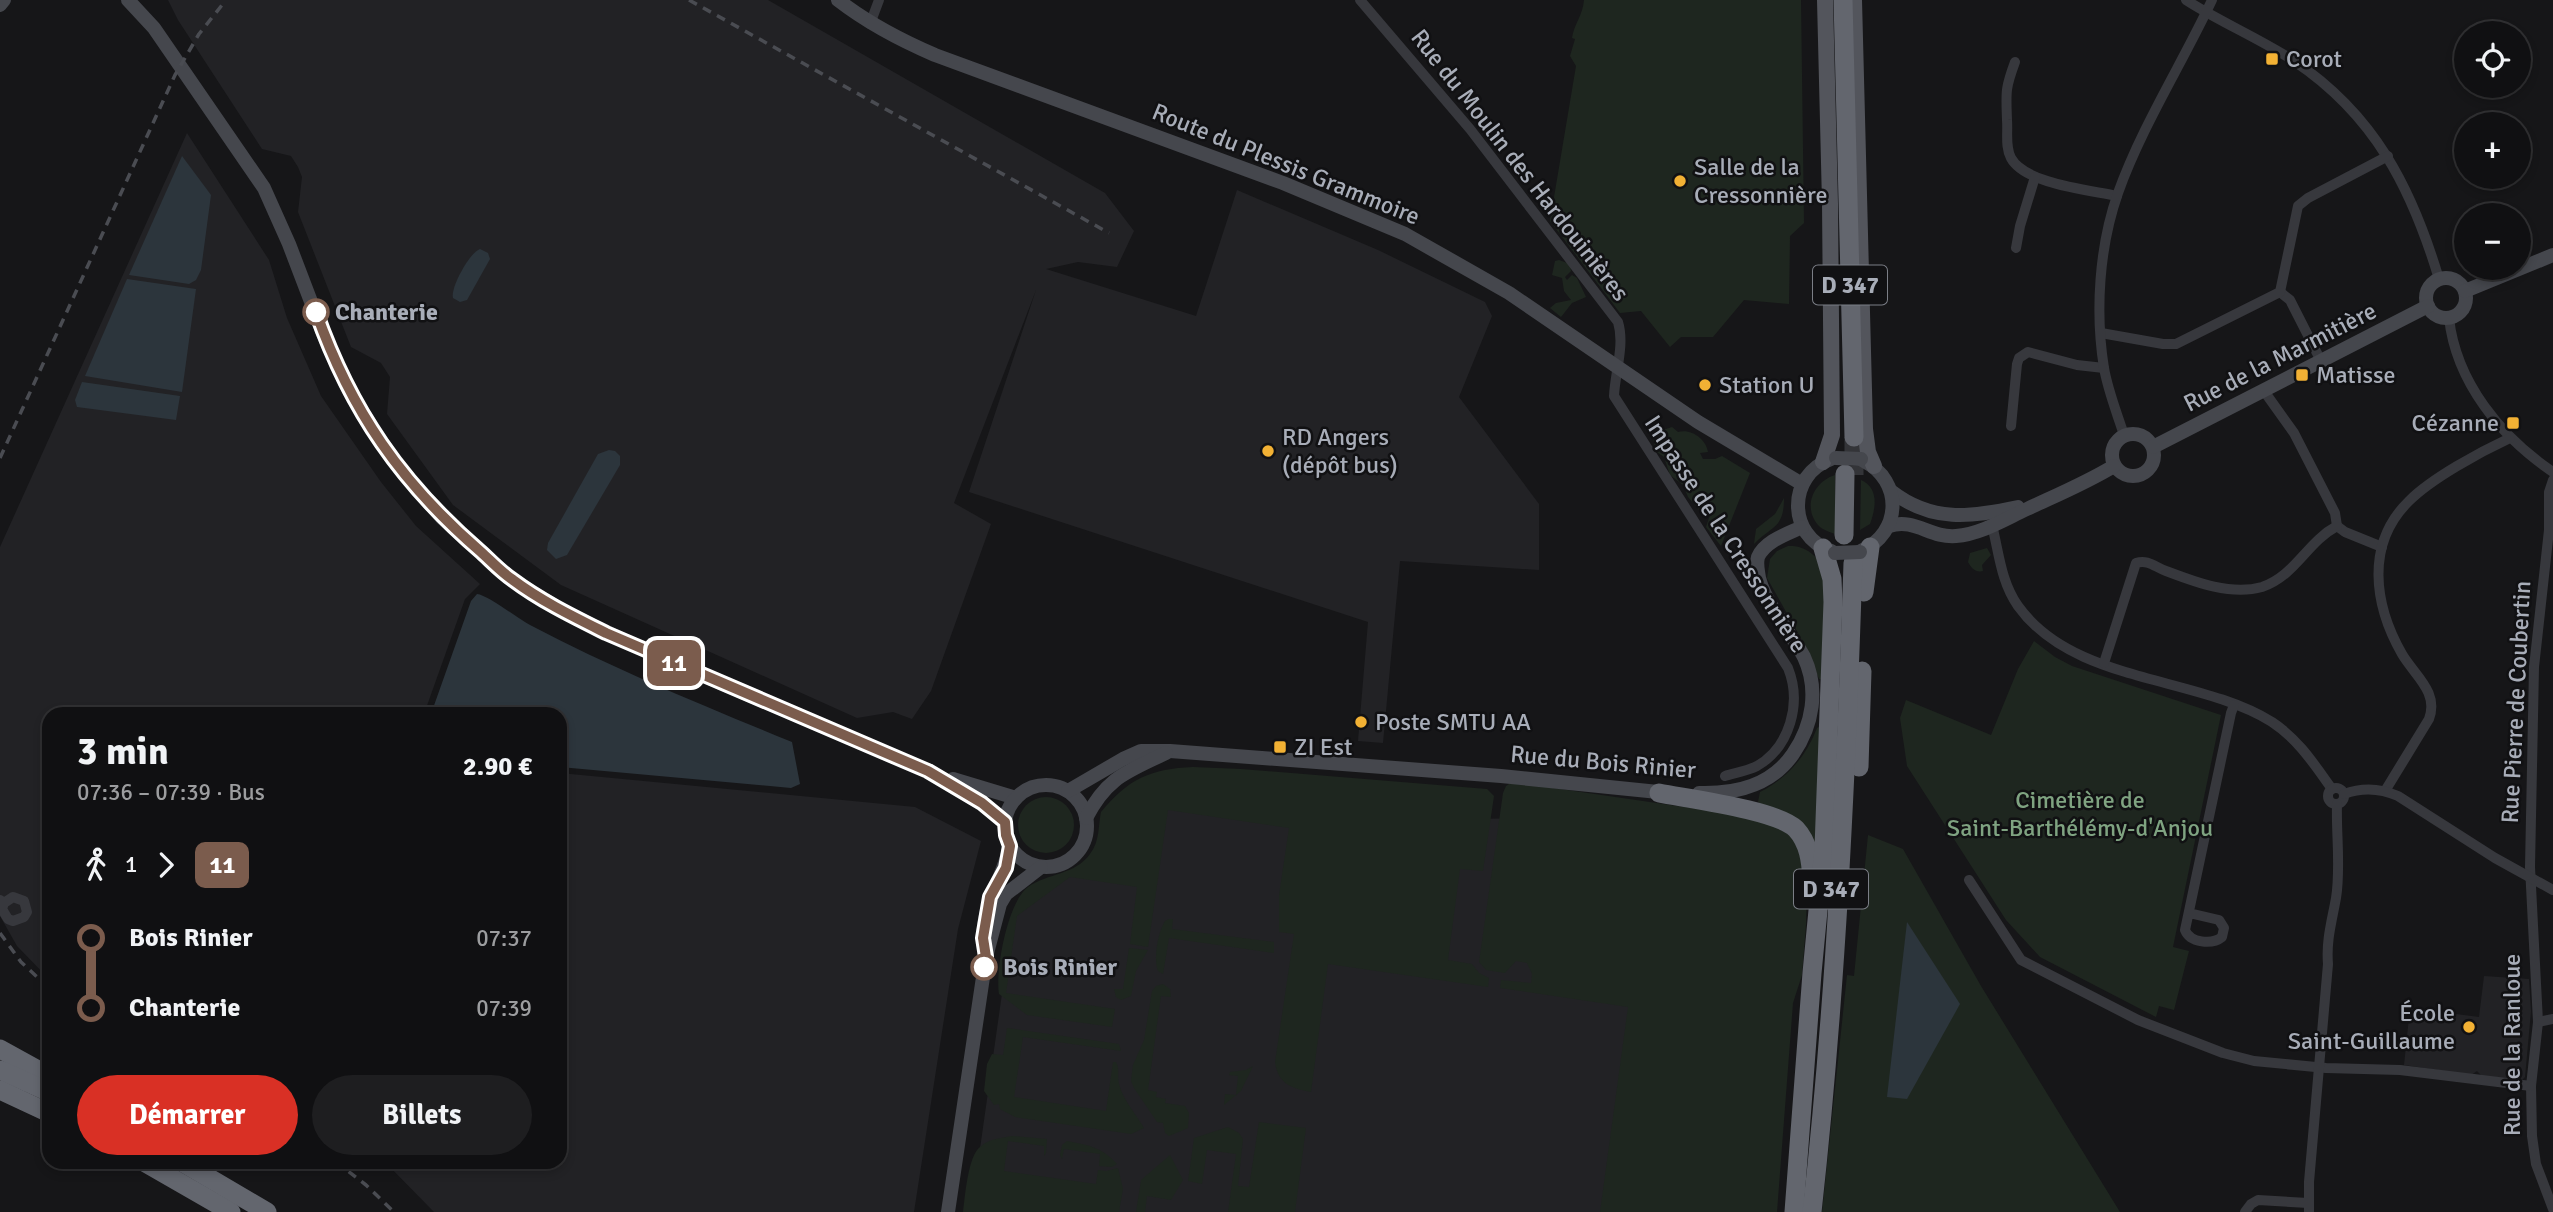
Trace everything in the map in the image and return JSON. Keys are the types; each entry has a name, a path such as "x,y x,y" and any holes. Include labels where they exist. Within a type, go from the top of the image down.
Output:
{"highway":[{"name":"D 347","path":"1833,0 1849,437 1843,0"},
{"name":"D 347","path":"1796,1212 1817,1064 1829,920 1838,785 1849,466"},
{"path":"1796,1212 1812,973 1824,848 1832,579 1848,549"},
{"path":"1812,1212 1828,1060 1835,1044 1861,730 1864,579 1848,549"},
{"path":"1659,793 1767,814 1786,821 1797,830 1806,843 1811,869 1812,973"},
{"path":"0,1049 42,1072"},
{"path":"0,1070 42,1089"},
{"path":"0,1090 42,1110"},
{"path":"0,1104 42,1122"},
{"path":"156,1169 231,1212"},
{"path":"193,1169 267,1212"}],"main road":[{"path":"1825,0 1832,435 1849,466 1868,452 1865,429 1854,0"}],"street":[{"path":"0,5 4,0"},
{"path":"128,0 154,28 264,188 349,391 397,465 442,518 513,580 563,611 655,655 928,771 1016,798"},
{"path":"144,0 154,28"},
{"name":"Route du Plessis Grammoire","path":"838,0 870,24 935,55 1283,183 1381,222 1488,281 1617,365 1698,422 1802,484"},
{"path":"870,24 879,0"},
{"name":"Rue du Moulin des Hardouinières","path":"1360,0 1470,129 1618,322 1622,337 1617,365"},
{"path":"2186,0 2273,48 2310,72 2367,127 2388,156 2418,215 2439,279"},
{"path":"2124,435 2105,368 2101,333 2102,271 2117,197 2143,137 2213,0"},
{"path":"2015,62 2005,90 2007,145 2011,158 2020,169 2035,177 2117,197"},
{"path":"2280,292 2298,206 2308,198 2388,156"},
{"path":"2016,248 2035,177"},
{"path":"2465,290 2553,255"},
{"path":"2439,279 2453,279 2465,290 2464,308 2458,315 2449,318 2436,316 2427,306 2428,289 2439,279"},
{"path":"2101,333 2176,344 2280,292"},
{"path":"2280,292 2290,300 2321,361"},
{"name":"Rue de la Marmitière","path":"2153,447 2427,306"},
{"path":"2449,318 2455,345 2479,398 2510,438 2553,472"},
{"path":"2011,426 2017,364 2019,358 2028,352 2077,365 2105,368"},
{"name":"Impasse de la Cressonnière","path":"1617,365 1614,396 1772,641 1794,684 1793,712 1786,735 1773,754 1755,767 1725,776"},
{"path":"2264,391 2294,433 2334,513 2337,526 2382,547"},
{"path":"2131,433 2144,436 2153,447 2153,461 2145,472 2139,475 2125,475 2114,466 2112,450 2118,439 2124,435 2131,433"},
{"path":"2385,791 2433,710 2429,690 2403,656 2385,619 2377,583 2382,547 2399,513 2409,501 2430,485 2510,438"},
{"path":"1849,466 1884,477 1894,503 1889,526 1881,538 1848,549 1811,540 1802,527 1797,506 1802,484 1811,471 1849,466"},
{"path":"1889,526 1910,523 1929,532 1958,536 1992,525 2076,488 2114,466"},
{"name":"Rue Pierre de Coubertin","path":"2530,877 2533,683 2542,582 2551,526 2549,492 2553,480"},
{"path":"1891,491 1920,510 1958,515 1993,513 2043,502"},
{"path":"1992,525 2002,574 2017,605 2041,631 2071,651 2259,715 2291,736 2332,789"},
{"path":"2104,663 2136,563 2146,561 2165,571 2232,590 2261,587 2288,573 2312,545 2337,526"},
{"name":"Rue du Bois Rinier","path":"1068,792 1141,751 1170,751 1501,776 1659,793 1735,792 1770,778 1786,765 1798,747 1813,707 1813,684 1804,657 1770,604 1760,584 1757,567 1758,557 1764,548 1802,527"},
{"path":"2189,913 2234,705"},
{"name":"Rue du Bois Rinier","path":"1086,818 1096,797 1117,776 1170,751"},
{"path":"928,771 982,803 1005,822"},
{"path":"1046,785 1068,792 1082,807 1086,818 1083,843 1076,853 1054,866 1041,867 1018,856 1010,846 1005,822 1008,809 1016,798 1025,790 1046,785"},
{"path":"2339,788 2344,794 2343,800 2337,804 2329,799 2328,794 2332,789 2339,788"},
{"path":"2344,794 2361,789 2385,791 2404,799 2495,858 2553,890"},
{"path":"2245,1212 2258,1200 2309,1208 2328,964 2328,928 2336,898 2337,804"},
{"path":"986,957 983,938 990,897 1006,868 1010,846"},
{"path":"948,1212 986,957 1000,904 1014,886 1041,867"},
{"name":"Rue de la Ranloue","path":"2530,877 2538,1022 2531,1086 2535,1157 2553,1209"},
{"path":"1969,880 2021,960 2138,1020 2223,1053 2254,1061 2400,1070 2531,1086"},
{"path":"2538,1022 2553,1019"}],"shaded area":[{"path":"168,0 768,0 1105,193 1134,231 1117,267 1078,262 1046,269 1196,316 1237,190 1378,250 1485,302 1492,316 1459,397 1539,504 1539,570 1400,561 1383,743 1358,741 1368,622 969,492 1036,290 954,503 991,524 931,691 912,719 893,712 857,718 561,585 453,505 387,414 390,377 381,363 351,347 298,212 302,177 298,167 291,156 262,149 178,20"},
{"path":"187,133 269,260 287,318 321,396 381,482 416,526 480,584 465,599 426,707 42,707 42,972 17,946 0,916 0,547"},
{"path":"182,156 211,195 201,270 196,280 189,284 129,275"},
{"path":"480,249 488,253 490,259 467,300 460,302 453,298 458,279 466,263"},
{"path":"127,279 196,289 182,392 85,376"},
{"path":"82,382 180,396 176,420 77,407 75,400"},
{"path":"609,450 620,456 620,465 567,555 556,559 547,550 548,543 598,454"},
{"path":"477,594 482,595 532,626 596,658 792,742 800,784 791,788 567,768 567,707 433,707 471,601"},
{"path":"567,774 915,807 981,841 958,929 914,1212 434,1212 392,1169 567,1169"},
{"path":"1166,807 1299,821 1710,816 1750,1212 971,1212 1014,909 1068,872 1155,882"},
{"path":"1907,922 1960,1004 1907,1099 1887,1097"},
{"name":"École Saint-Guillaume","path":"2484,976 2529,979 2531,1011 2525,1077 2522,1080 2482,1076 2477,1071 2471,1075 2404,1065 2410,1008 2479,1017"}],"green space":[{"name":"Salle de la Cressonnière","path":"1584,0 1801,0 1804,223 1790,236 1789,304 1744,300 1713,337 1681,337 1670,347 1641,311 1620,313 1550,221 1576,66 1570,56 1575,39 1572,38"},
{"path":"1555,261 1570,264 1571,271 1565,277 1567,280 1572,275 1577,278 1586,297 1572,303 1561,317 1550,308 1556,303 1571,300 1564,291 1562,278 1552,275"},
{"path":"1672,427 1678,432 1693,433 1701,439 1708,452 1700,453 1703,459 1722,456 1750,473 1721,546 1706,527 1710,515 1699,510 1688,497 1683,485 1670,475 1664,457 1657,452 1651,434"},
{"path":"1835,475 1835,534 1819,526 1811,511 1811,504 1816,489 1827,478"},
{"path":"1861,480 1871,488 1875,505 1870,524 1860,530"},
{"path":"1784,498 1782,516 1776,526 1754,544 1756,529 1775,514"},
{"path":"1788,546 1800,547 1810,552 1826,571 1824,679 1819,679 1807,649 1767,578 1770,559 1777,551"},
{"path":"1987,548 1991,555 1982,565 1983,571 1976,571 1968,562 1970,553"},
{"name":"Cimetière de Saint-Barthélémy-d'Anjou","path":"2034,641 2072,666 2221,715 2173,947 2189,951 2174,1010 2159,1006 2156,1017 2040,957 2006,920 1907,766 1900,718 1906,700 1991,735 2018,669"},
{"path":"1820,726 1816,847 1758,802 1760,792 1794,766"},
{"path":"1193,767 1487,789 1494,796 1483,871 1460,869 1448,960 1472,964 1479,973 1489,978 1488,987 1328,964 1311,1092 1292,1087 1282,1080 1275,1062 1294,934 1279,932 1279,895 1289,828 1168,810 1148,947 1130,944 1137,887 1070,877 1017,916 1006,993 1115,1009 1112,1027 1027,1015 999,994 999,969 1004,937 1014,906 1021,895 1036,882 1069,870 1084,861 1096,844 1101,812 1131,783 1153,773"},
{"path":"1512,782 1760,818 1797,839 1807,882 1806,925 1802,975 1793,1003 1777,1212 1600,1212 1628,1007 1500,988 1501,980 1531,983 1532,974 1527,963 1516,961 1505,973 1486,970 1479,962 1503,793 1506,786"},
{"path":"1041,797 1051,797 1066,805 1072,814 1072,836 1066,845 1051,853 1041,853 1023,841 1018,830 1018,820 1030,802"},
{"path":"1868,835 1903,849 1981,986 2120,1212 1822,1212 1847,975 1854,976"},
{"path":"1169,919 1173,919 1172,929 1274,942 1274,953 1169,938 1163,974 1158,971 1156,953 1162,926"},
{"path":"1129,948 1148,950 1136,971 1131,996 1121,1000 1116,997 1114,989 1123,989"},
{"path":"1163,984 1170,989 1171,997 1161,996 1148,1090 1157,1092 1156,1097 1166,1099 1165,1103 1185,1106 1189,1113 1188,1128 1169,1136 1165,1133 1163,1123 1157,1122 1131,1081 1133,1065 1144,1040 1152,991"},
{"path":"1007,1028 1119,1044 1121,1051 1023,1037 1014,1097 1106,1111 1113,1062 1116,1062 1121,1090 1144,1128 1131,1134 1015,1117 1000,1109 999,1104 994,1105 984,1091 987,1064 992,1054 1003,1055"},
{"path":"1253,1066 1241,1091 1224,1105 1225,1094 1236,1095 1238,1076 1229,1075 1230,1072 1246,1070"},
{"path":"1259,1122 1306,1128 1295,1212 1228,1212 1236,1154 1207,1150 1202,1184 1188,1181 1194,1138 1228,1127 1239,1133 1243,1139 1238,1186 1249,1187"},
{"path":"1012,1136 1047,1139 1046,1153 1044,1156 1044,1146 1008,1141 1004,1171 1096,1184 1098,1170 1118,1168 1123,1189 1119,1212 963,1212 968,1177 976,1152 987,1142"},
{"path":"1067,1141 1100,1150 1117,1164 1112,1167 1099,1166 1100,1154 1064,1149 1062,1159 1062,1145"},
{"path":"1170,1155 1183,1180 1171,1200 1147,1196 1145,1212 1136,1212 1141,1180"}],"tunnel":[{"path":"1854,437 1854,475"}],"railway":[{"path":"0,458 175,75 199,34 226,0"},
{"path":"689,0 1109,233"},
{"path":"0,933 21,962 42,982"},
{"path":"345,1169 394,1212"}],"bus line":[{"name":"11","path":"316,312 349,391 397,465 442,518 513,580 563,611 606,633 928,771 990,808 1005,822 1010,846 1006,868 990,897 983,938 986,957 984,967"}],"place":[{"name":"Corot","path":"2272,59"},
{"name":"Salle de la Cressonnière","path":"1680,181"},
{"name":"Chanterie","path":"316,312"},
{"name":"Matisse","path":"2302,375"},
{"name":"Station U","path":"1705,385"},
{"name":"Cézanne","path":"2513,423"},
{"name":"RD Angers (dépôt bus)","path":"1268,451"},
{"name":"Poste SMTU AA","path":"1361,722"},
{"name":"ZI Est","path":"1280,747"},
{"name":"Bois Rinier","path":"984,967"},
{"name":"École Saint-Guillaume","path":"2469,1027"}]}
